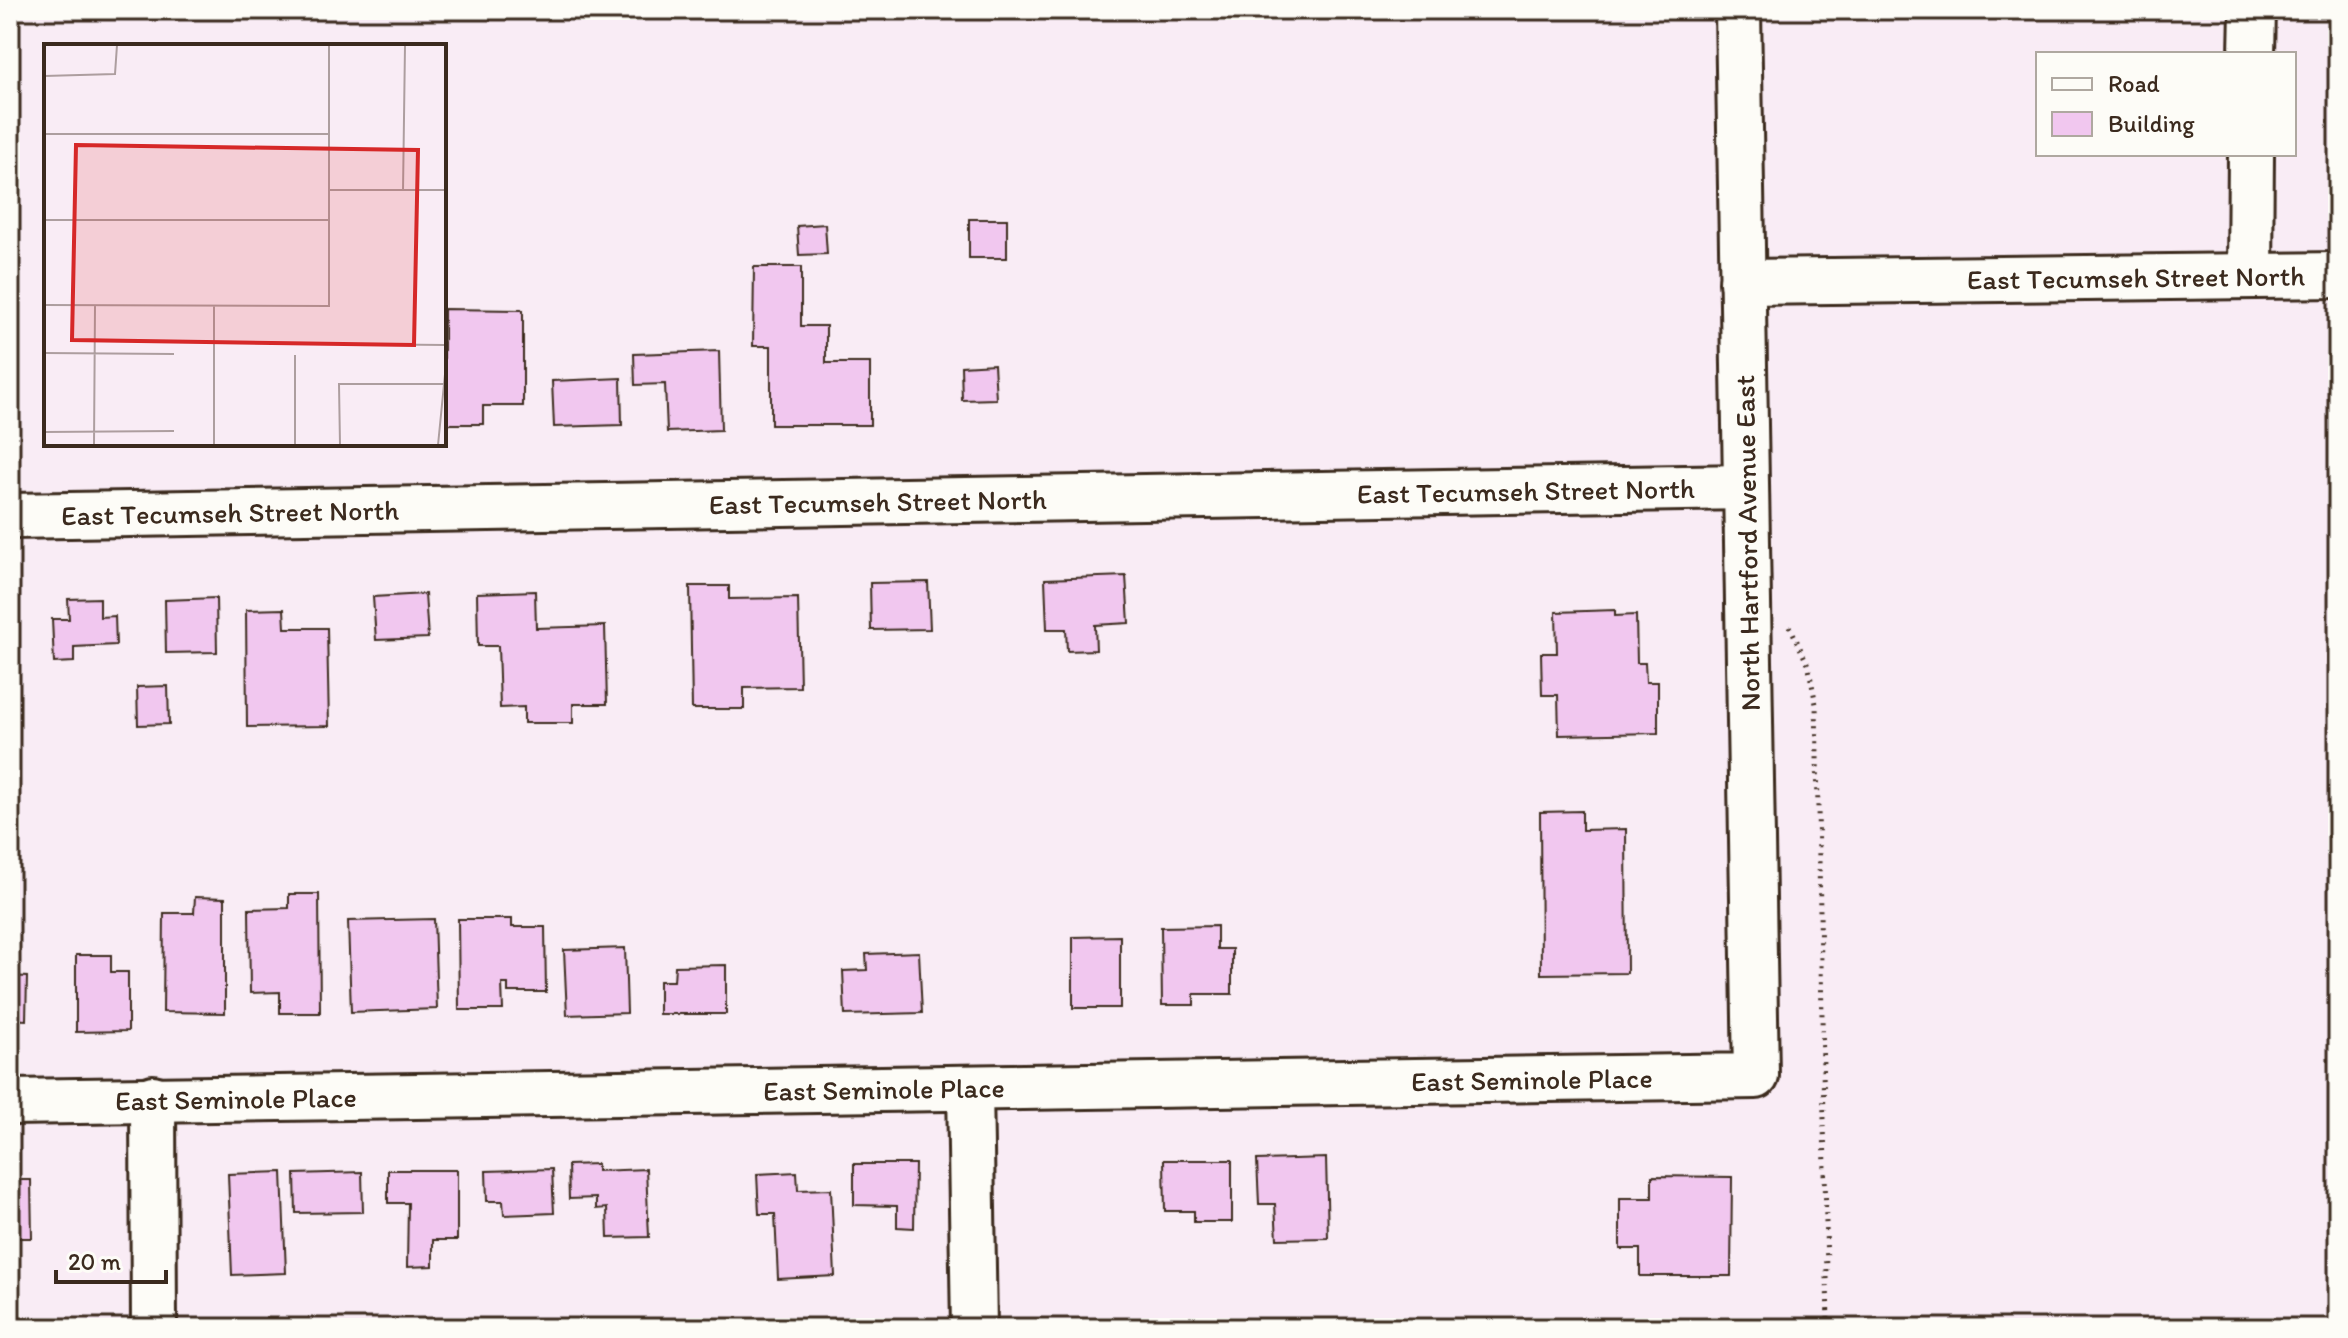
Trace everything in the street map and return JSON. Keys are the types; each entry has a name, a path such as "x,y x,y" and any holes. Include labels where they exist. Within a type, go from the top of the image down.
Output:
{"street":[{"name":"North Hartford Avenue East","path":"1738,10 1756,1076"},
{"path":"2252,52 2253,10"},
{"path":"2250,276 2251,156"},
{"name":"East Tecumseh Street North","path":"1742,282 2338,275"},
{"name":"East Tecumseh Street North","path":"10,516 1746,487"},
{"name":"East Seminole Place","path":"10,1102 1756,1076"},
{"path":"970,1088 974,1328"},
{"path":"153,1098 154,1328"}],"path":[{"path":"1786,620 1808,665 1816,704 1828,1328"}],"building":[{"path":"969,219 1007,219 1007,258 969,258"},
{"path":"825,224 827,254 799,255 797,226"},
{"path":"754,267 801,267 801,326 826,326 826,363 870,363 870,425 771,425 771,346 753,346"},
{"path":"446,309 523,310 523,406 483,406 483,424 446,424"},
{"path":"719,351 721,430 667,432 665,384 635,385 634,354"},
{"path":"994,364 996,399 962,400 961,366"},
{"path":"621,378 622,425 554,427 552,381"},
{"path":"1126,576 1129,623 1095,625 1096,650 1067,651 1066,629 1047,629 1045,579"},
{"path":"928,582 930,629 871,630 870,583"},
{"path":"690,586 729,586 729,599 798,598 800,687 744,688 744,709 692,709"},
{"path":"535,591 536,628 605,626 607,704 573,704 573,723 524,723 524,707 500,708 498,646 478,646 477,593"},
{"path":"425,594 428,638 376,640 373,597"},
{"path":"100,598 100,617 115,616 116,645 74,647 74,662 54,663 52,619 69,619 68,599"},
{"path":"216,598 217,652 166,653 165,600"},
{"path":"10,603 13,603 14,657 10,657"},
{"path":"284,609 285,628 327,628 329,726 247,727 246,610"},
{"path":"1615,610 1615,616 1636,615 1637,663 1645,663 1646,682 1658,682 1658,733 1559,735 1558,695 1542,695 1541,653 1557,653 1556,612"},
{"path":"168,686 169,724 138,725 137,687"},
{"path":"1582,811 1582,830 1626,829 1627,973 1541,974 1540,812"},
{"path":"289,894 319,894 320,1013 280,1013 280,992 250,993 249,909 289,908"},
{"path":"195,897 225,898 225,1013 163,1012 164,913 194,913"},
{"path":"434,919 437,1009 351,1012 348,921"},
{"path":"458,919 512,919 512,927 545,927 546,992 508,992 508,984 502,984 503,1010 459,1010"},
{"path":"1217,926 1217,949 1232,949 1232,994 1194,994 1194,1005 1162,1005 1161,927"},
{"path":"1120,936 1120,1008 1073,1008 1073,937"},
{"path":"625,948 627,1013 567,1015 564,950"},
{"path":"919,952 922,1013 845,1015 843,971 867,970 866,954"},
{"path":"76,955 111,955 111,972 128,972 128,1031 76,1032"},
{"path":"726,965 726,1014 659,1014 659,981 674,981 675,966"},
{"path":"10,976 27,977 26,1020 10,1019"},
{"path":"1326,1158 1328,1238 1277,1239 1275,1204 1259,1204 1257,1160"},
{"path":"1164,1160 1232,1160 1232,1222 1194,1222 1194,1211 1165,1211"},
{"path":"597,1164 597,1171 646,1169 649,1237 608,1238 607,1208 596,1209 596,1198 569,1199 568,1165"},
{"path":"854,1164 915,1164 914,1228 897,1227 897,1206 854,1205"},
{"path":"552,1169 554,1213 504,1215 503,1201 487,1201 486,1171"},
{"path":"388,1170 457,1170 457,1240 433,1240 433,1266 407,1267 408,1203 388,1203"},
{"path":"282,1172 286,1273 232,1275 228,1174"},
{"path":"362,1172 363,1212 296,1213 295,1174"},
{"path":"797,1172 798,1190 831,1189 835,1276 778,1279 775,1214 759,1214 757,1174"},
{"path":"1652,1176 1732,1177 1731,1276 1640,1276 1640,1249 1620,1249 1620,1198 1652,1198"},
{"path":"10,1180 31,1180 32,1238 10,1238"}]}
